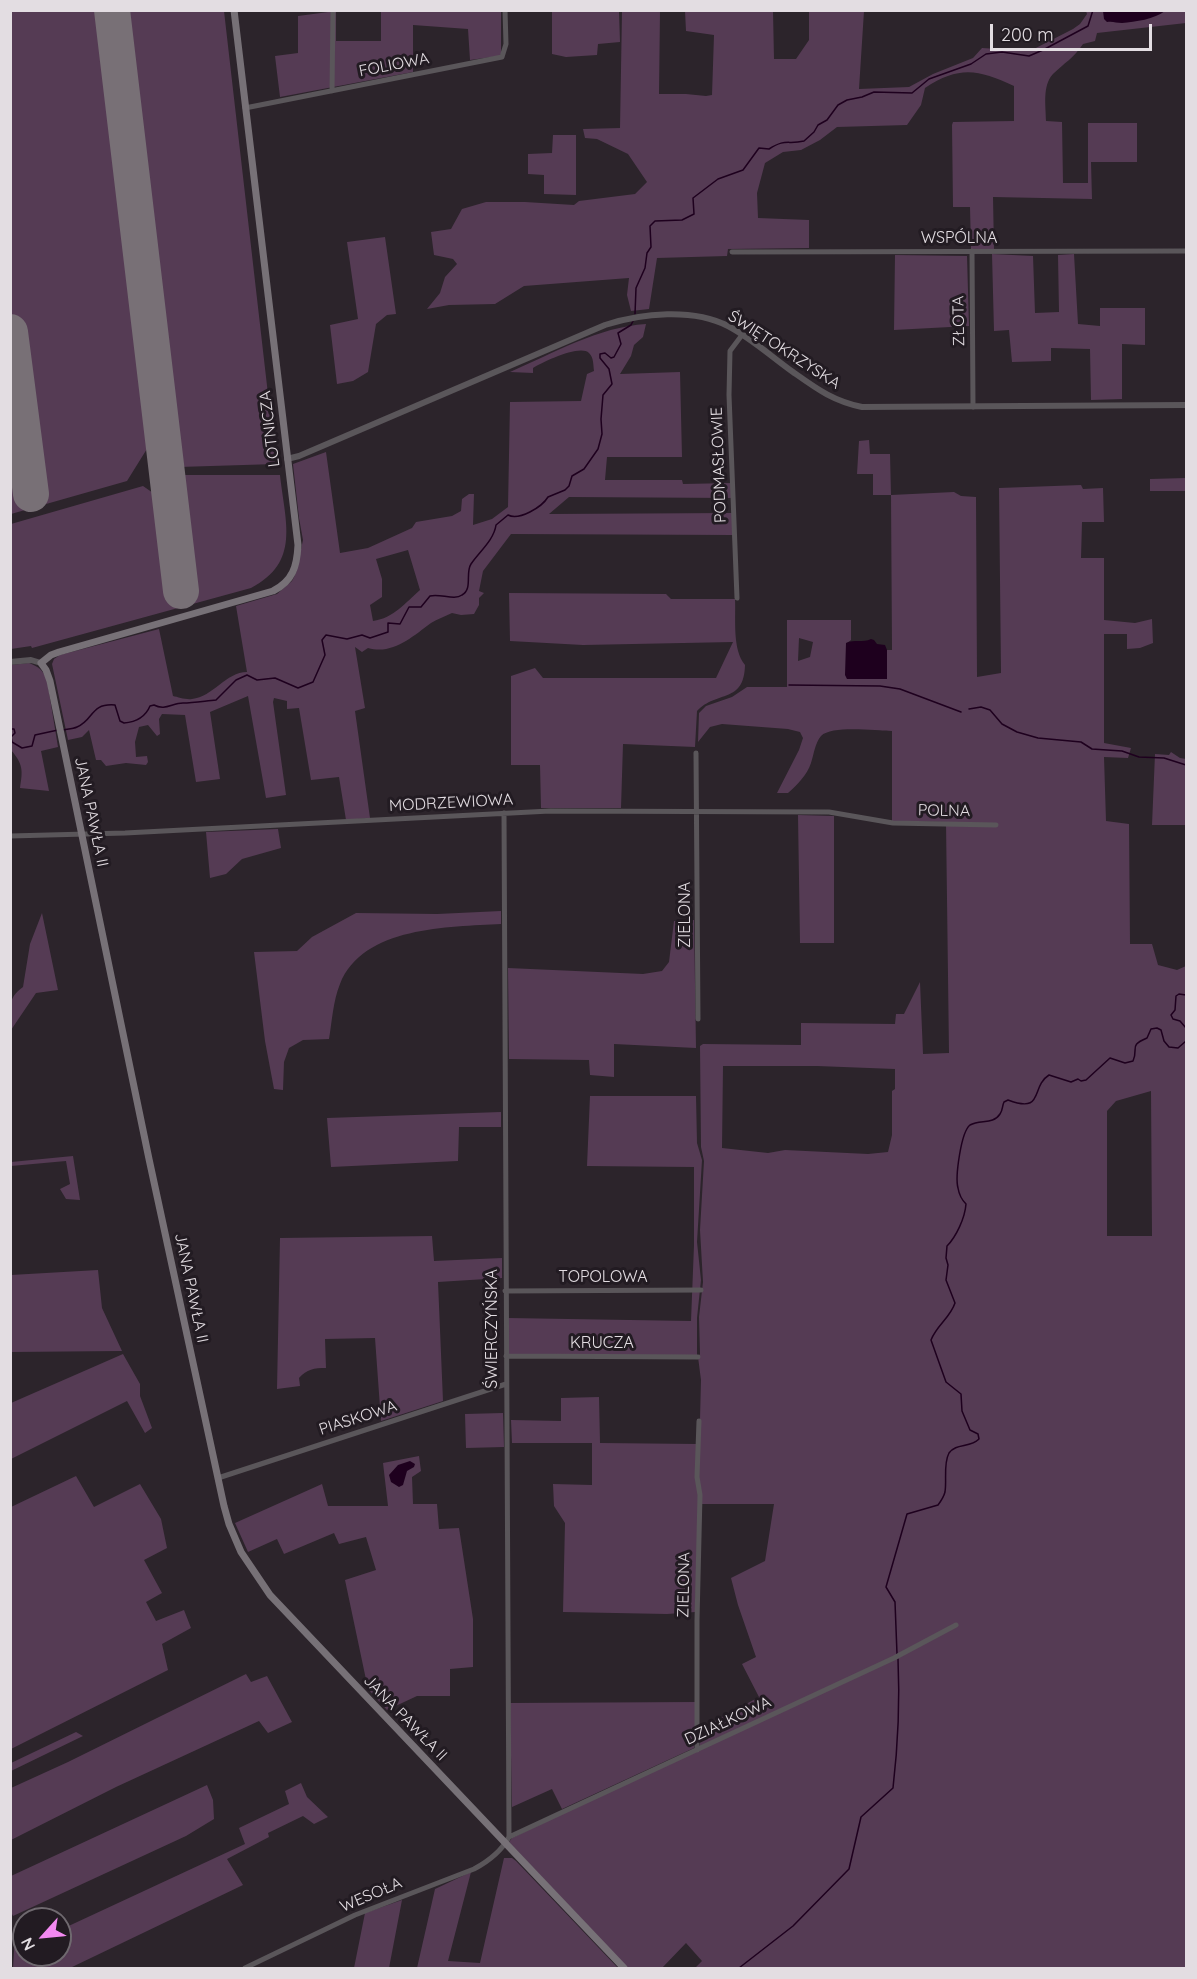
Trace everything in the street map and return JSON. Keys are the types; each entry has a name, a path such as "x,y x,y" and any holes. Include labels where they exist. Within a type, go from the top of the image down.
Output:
{"main road":[{"name":"LOTNICZA","path":"41,663 59,652 265,594 280,588 292,576 297,555 234,10"},
{"name":"JANA PAWŁA II","path":"41,663 48,674 62,736 218,1478 235,1539 250,1568 270,1595 507,1840 512,1851 624,1968"}],"street":[{"path":"332,91 333,10"},
{"name":"FOLIOWA","path":"246,108 502,57 506,44 505,10"},
{"name":"ZŁOTA","path":"972,251 974,407"},
{"name":"WSPÓLNA","path":"732,252 1186,251"},
{"name":"ŚWIĘTOKRZYSKA","path":"287,459 304,454 605,324 640,317 693,316 729,327 829,397 862,408 1186,405"},
{"name":"PODMASŁOWIE","path":"737,598 729,395 730,351 742,335"},
{"path":"10,662 31,660 41,663"},
{"name":"ZIELONA","path":"696,753 698,1019"},
{"name":"MODRZEWIOWA","path":"10,836 125,833 504,813 829,812 893,824"},
{"name":"ŚWIERCZYŃSKA","path":"504,813 507,1840"},
{"name":"POLNA","path":"893,824 996,825"},
{"name":"TOPOLOWA","path":"505,1291 701,1290"},
{"name":"KRUCZA","path":"506,1356 698,1358"},
{"name":"PIASKOWA","path":"218,1478 506,1383"},
{"name":"ZIELONA","path":"697,1750 699,1421"},
{"name":"DZIAŁKOWA","path":"507,1840 894,1658 956,1625"},
{"name":"WESOŁA","path":"245,1968 365,1911 474,1869 487,1862 507,1840"}],"shaded area":[{"path":"11,10 99,11 150,444 127,481 11,514"},
{"path":"1103,10 1165,11 1150,18 1122,23 1107,22 1104,19"},
{"path":"124,11 224,11 276,464 179,467"},
{"path":"336,11 336,41 381,41 381,11 501,11 501,54 470,60 468,29 413,25 413,72 280,97 275,56 298,53 298,16"},
{"path":"552,11 619,11 620,42 598,44 597,55 566,57 552,54"},
{"path":"622,11 660,11 659,94 706,96 712,95 714,35 686,31 685,11 773,11 774,59 796,59 809,40 809,11 864,11 859,89 909,87 933,74 973,58 982,48 1030,51 1080,24 1087,14 1086,11 1186,11 1186,23 1097,33 1095,41 1083,44 1053,74 1046,90 1046,121 1062,122 1063,183 1088,183 1088,123 1137,123 1137,162 1091,162 1092,199 993,197 994,250 971,249 970,207 953,207 952,125 953,122 1014,121 1014,86 990,76 970,72 959,73 925,88 921,105 907,125 837,127 820,140 801,150 783,152 765,163 757,193 758,218 809,220 809,248 728,249 727,256 657,258 649,309 631,311 627,295 629,278 524,286 495,304 449,305 427,309 440,293 445,277 457,264 453,259 434,255 431,232 451,229 462,209 486,202 574,205 579,201 635,194 647,182 628,154 597,139 585,138 583,129 620,128"},
{"path":"553,135 576,135 576,195 544,194 544,175 528,174 528,154 552,153"},
{"path":"385,237 396,314 387,315 376,324 368,372 353,381 337,384 330,325 358,319 347,242"},
{"path":"992,254 1033,256 1035,313 1059,312 1058,255 1074,254 1078,324 1100,326 1100,308 1145,308 1145,345 1122,344 1122,399 1091,400 1090,349 1051,348 1051,361 1012,362 1009,330 994,331"},
{"path":"895,255 967,256 969,326 894,330"},
{"path":"646,324 643,337 634,345 631,356 620,374 680,372 682,457 607,457 605,480 682,480 683,484 733,483 734,535 511,534 483,571 479,591 484,593 479,598 479,605 474,614 452,613 433,622 394,647 377,650 368,648 362,652 355,647 365,708 355,711 370,818 346,820 339,777 311,780 299,708 287,709 287,701 274,698 273,702 286,795 266,798 248,696 210,712 220,779 196,782 185,715 162,714 159,719 160,734 157,736 148,725 139,727 135,742 136,757 147,756 146,765 126,763 106,766 101,760 96,760 89,730 82,737 68,740 52,664 54,659 60,655 159,629 173,696 187,699 200,697 232,676 247,672 236,606 277,594 292,581 296,573 303,540 293,464 326,452 340,553 368,548 412,528 416,522 452,516 461,511 462,499 469,494 474,494 473,525 492,519 508,507 510,402 581,401 587,374 594,371 593,359 589,353 584,351 570,352 533,368 533,373 510,372 593,335","holes":["569,497 732,498 732,513 549,514","408,550 420,590 387,617 373,621 370,605 382,597 382,579 376,559"]},
{"path":"869,440 870,454 890,454 891,495 873,495 873,474 857,474 859,441"},
{"path":"180,475 280,475 286,539 277,566 267,578 251,588 32,648 31,646 11,649 11,524 143,486 156,495"},
{"path":"1186,478 1186,491 1150,491 1150,479"},
{"path":"1081,485 1083,489 1103,488 1104,522 1082,522 1081,558 1104,558 1104,620 1135,623 1152,619 1153,643 1140,648 1127,649 1127,634 1104,634 1104,743 1131,748 1128,758 1104,757 1106,821 1129,824 1130,944 1152,944 1158,965 1177,970 1186,966 1186,1968 695,1968 702,1961 686,1943 662,1968 628,1968 509,1842 512,1838 700,1746 700,1729 759,1697 742,1664 756,1657 731,1578 765,1561 774,1504 700,1504 695,1612 667,1614 563,1612 565,1523 554,1506 553,1484 592,1485 592,1443 512,1443 511,1420 561,1421 561,1398 599,1397 600,1443 698,1444 699,1459 701,1380 698,1357 703,1282 700,1230 704,1161 701,1147 700,1046 703,1044 801,1045 801,1023 895,1024 896,1014 904,1014 920,982 923,1054 949,1053 946,822 892,821 892,731 844,730 821,736 807,772 788,793 777,793 799,750 803,738 800,732 722,724 710,727 698,742 699,713 706,706 732,697 747,687 787,687 787,620 851,620 851,640 846,644 847,679 887,679 887,650 892,650 891,495 954,492 961,496 976,497 977,677 1001,673 999,488","holes":["799,638 813,642 810,657 798,661","723,1066 895,1069 895,1089 892,1091 892,1135 888,1152 868,1154 785,1150 768,1153 722,1148","1151,1091 1152,1236 1107,1236 1107,1111 1116,1101"]},
{"path":"509,593 666,594 671,599 735,599 736,642 745,665 740,686 735,691 713,700 697,711 695,747 623,744 621,808 541,808 540,765 511,765 511,676 535,668 543,678 716,678 733,642 583,645 510,641"},
{"path":"871,639 877,644 885,645 887,650 887,679 847,679 845,675 846,643"},
{"path":"29,663 40,669 47,680 58,747 41,751 49,791 20,788 21,768 11,750 11,665"},
{"path":"1171,752 1186,759 1186,825 1152,825 1155,754 1169,755"},
{"path":"798,815 834,816 834,943 800,943"},
{"path":"278,829 281,848 242,859 226,874 210,878 206,832"},
{"path":"501,911 501,924 457,926 410,933 387,940 368,951 351,965 340,984 334,1004 329,1039 303,1040 289,1048 284,1062 283,1090 274,1089 265,1041 254,952 297,951 312,937 356,913 437,914"},
{"path":"42,913 58,990 36,993 11,1030 11,1001 23,987 30,944"},
{"path":"694,920 696,1048 614,1044 614,1077 590,1075 589,1060 509,1059 508,968 643,974 662,971 669,962 674,921"},
{"path":"590,1096 696,1096 697,1143 702,1160 697,1242 701,1280 697,1318 697,1357 509,1354 508,1318 691,1321 694,1167 587,1166"},
{"path":"501,1112 501,1127 459,1127 458,1161 331,1167 327,1118"},
{"path":"73,1156 80,1200 66,1199 60,1189 70,1184 66,1161 11,1166 11,1162"},
{"path":"432,1236 434,1261 502,1258 502,1278 438,1282 443,1401 381,1421 375,1338 325,1339 326,1368 314,1369 305,1373 299,1378 300,1386 277,1389 280,1238"},
{"path":"98,1270 102,1308 122,1351 11,1352 11,1275"},
{"path":"123,1354 140,1384 140,1396 152,1428 145,1433 127,1401 11,1459 11,1403"},
{"path":"503,1413 504,1447 466,1448 465,1414"},
{"path":"419,1456 421,1471 412,1477 413,1504 437,1504 439,1529 459,1528 473,1619 473,1667 450,1669 450,1696 417,1696 387,1710 368,1689 345,1580 376,1570 366,1537 339,1544 334,1533 284,1554 277,1539 248,1552 235,1523 322,1484 328,1506 388,1506 383,1463"},
{"path":"410,1461 415,1464 407,1471 403,1485 399,1487 391,1482 389,1475 398,1465"},
{"path":"76,1476 94,1507 140,1484 161,1519 167,1548 144,1560 162,1593 146,1602 156,1621 184,1610 191,1628 162,1644 168,1670 11,1749 11,1507"},
{"path":"246,1674 251,1682 267,1676 292,1722 268,1733 259,1721 116,1787 11,1840 11,1788"},
{"path":"696,1702 694,1748 562,1809 552,1789 512,1807 510,1703"},
{"path":"76,1732 83,1736 11,1771 11,1763"},
{"path":"301,1783 307,1797 328,1817 314,1824 303,1816 268,1833 269,1837 227,1859 243,1885 70,1968 13,1968 72,1967 72,1924 245,1844 239,1828 289,1804 285,1791"},
{"path":"207,1785 213,1800 214,1819 186,1836 32,1907 12,1907 12,1914 11,1876"},
{"path":"504,1858 512,1858 516,1861 618,1968 417,1968 435,1889 471,1872 448,1961 480,1963"},
{"path":"402,1900 389,1968 354,1968 365,1913"}],"waterway":[{"path":"635,314 636,288 651,247 650,226 655,221 682,220 694,214 693,198 718,179 743,170 759,148 769,149 783,143 804,141 818,125 827,120 838,105 847,100 874,92 912,93 929,79 971,64 986,54 1002,52 1029,56 1088,26 1093,10"},
{"path":"62,730 75,728 87,720 96,709 107,705 115,705 120,721 124,723 140,719 150,706 165,707 179,703 216,700 236,680 247,675 257,680 275,678 298,688 313,682 325,655 322,640 326,635 347,639 362,635 370,638 388,632 388,623 400,624 409,607 421,607 430,596 459,597 462,595 467,589 469,568 489,541 496,525 508,515 518,516 530,512 548,497 565,490 572,476 584,469 598,449 602,434 603,395 612,384 609,369 600,358 600,354 605,353 611,358 614,357 621,344 618,333 631,325 634,319"},
{"path":"789,685 880,686 900,689 961,712"},
{"path":"969,709 981,707 990,710 1002,724 1017,732 1038,738 1081,742 1092,749 1122,751 1139,757 1164,758 1186,765"},
{"path":"10,729 14,729 15,733 11,737 12,742 22,748 32,746 35,735 58,730"},
{"path":"1186,995 1176,996 1175,1010 1171,1015 1186,1028"},
{"path":"897,1654 895,1602 886,1587 907,1514 938,1505 945,1492 946,1462 949,1453 955,1448 972,1444 979,1439 978,1434 970,1430 962,1411 961,1394 946,1382 931,1340 955,1303 946,1280 948,1265 946,1258 947,1246 960,1227 966,1204 958,1190 957,1174 961,1145 967,1129 974,1123 994,1120 1001,1112 1004,1102 1008,1100 1027,1104 1032,1101 1043,1080 1049,1075 1071,1082 1078,1079 1081,1081 1086,1080 1110,1058 1125,1063 1133,1061 1136,1045 1147,1038 1151,1029 1161,1030 1164,1041 1169,1047 1178,1048 1186,1041"},
{"path":"739,1968 793,1926 849,1869 861,1817 893,1788 898,1724 898,1659"}],"runway":[{"path":"112,10 181,591"},
{"path":"10,332 31,494"}]}
